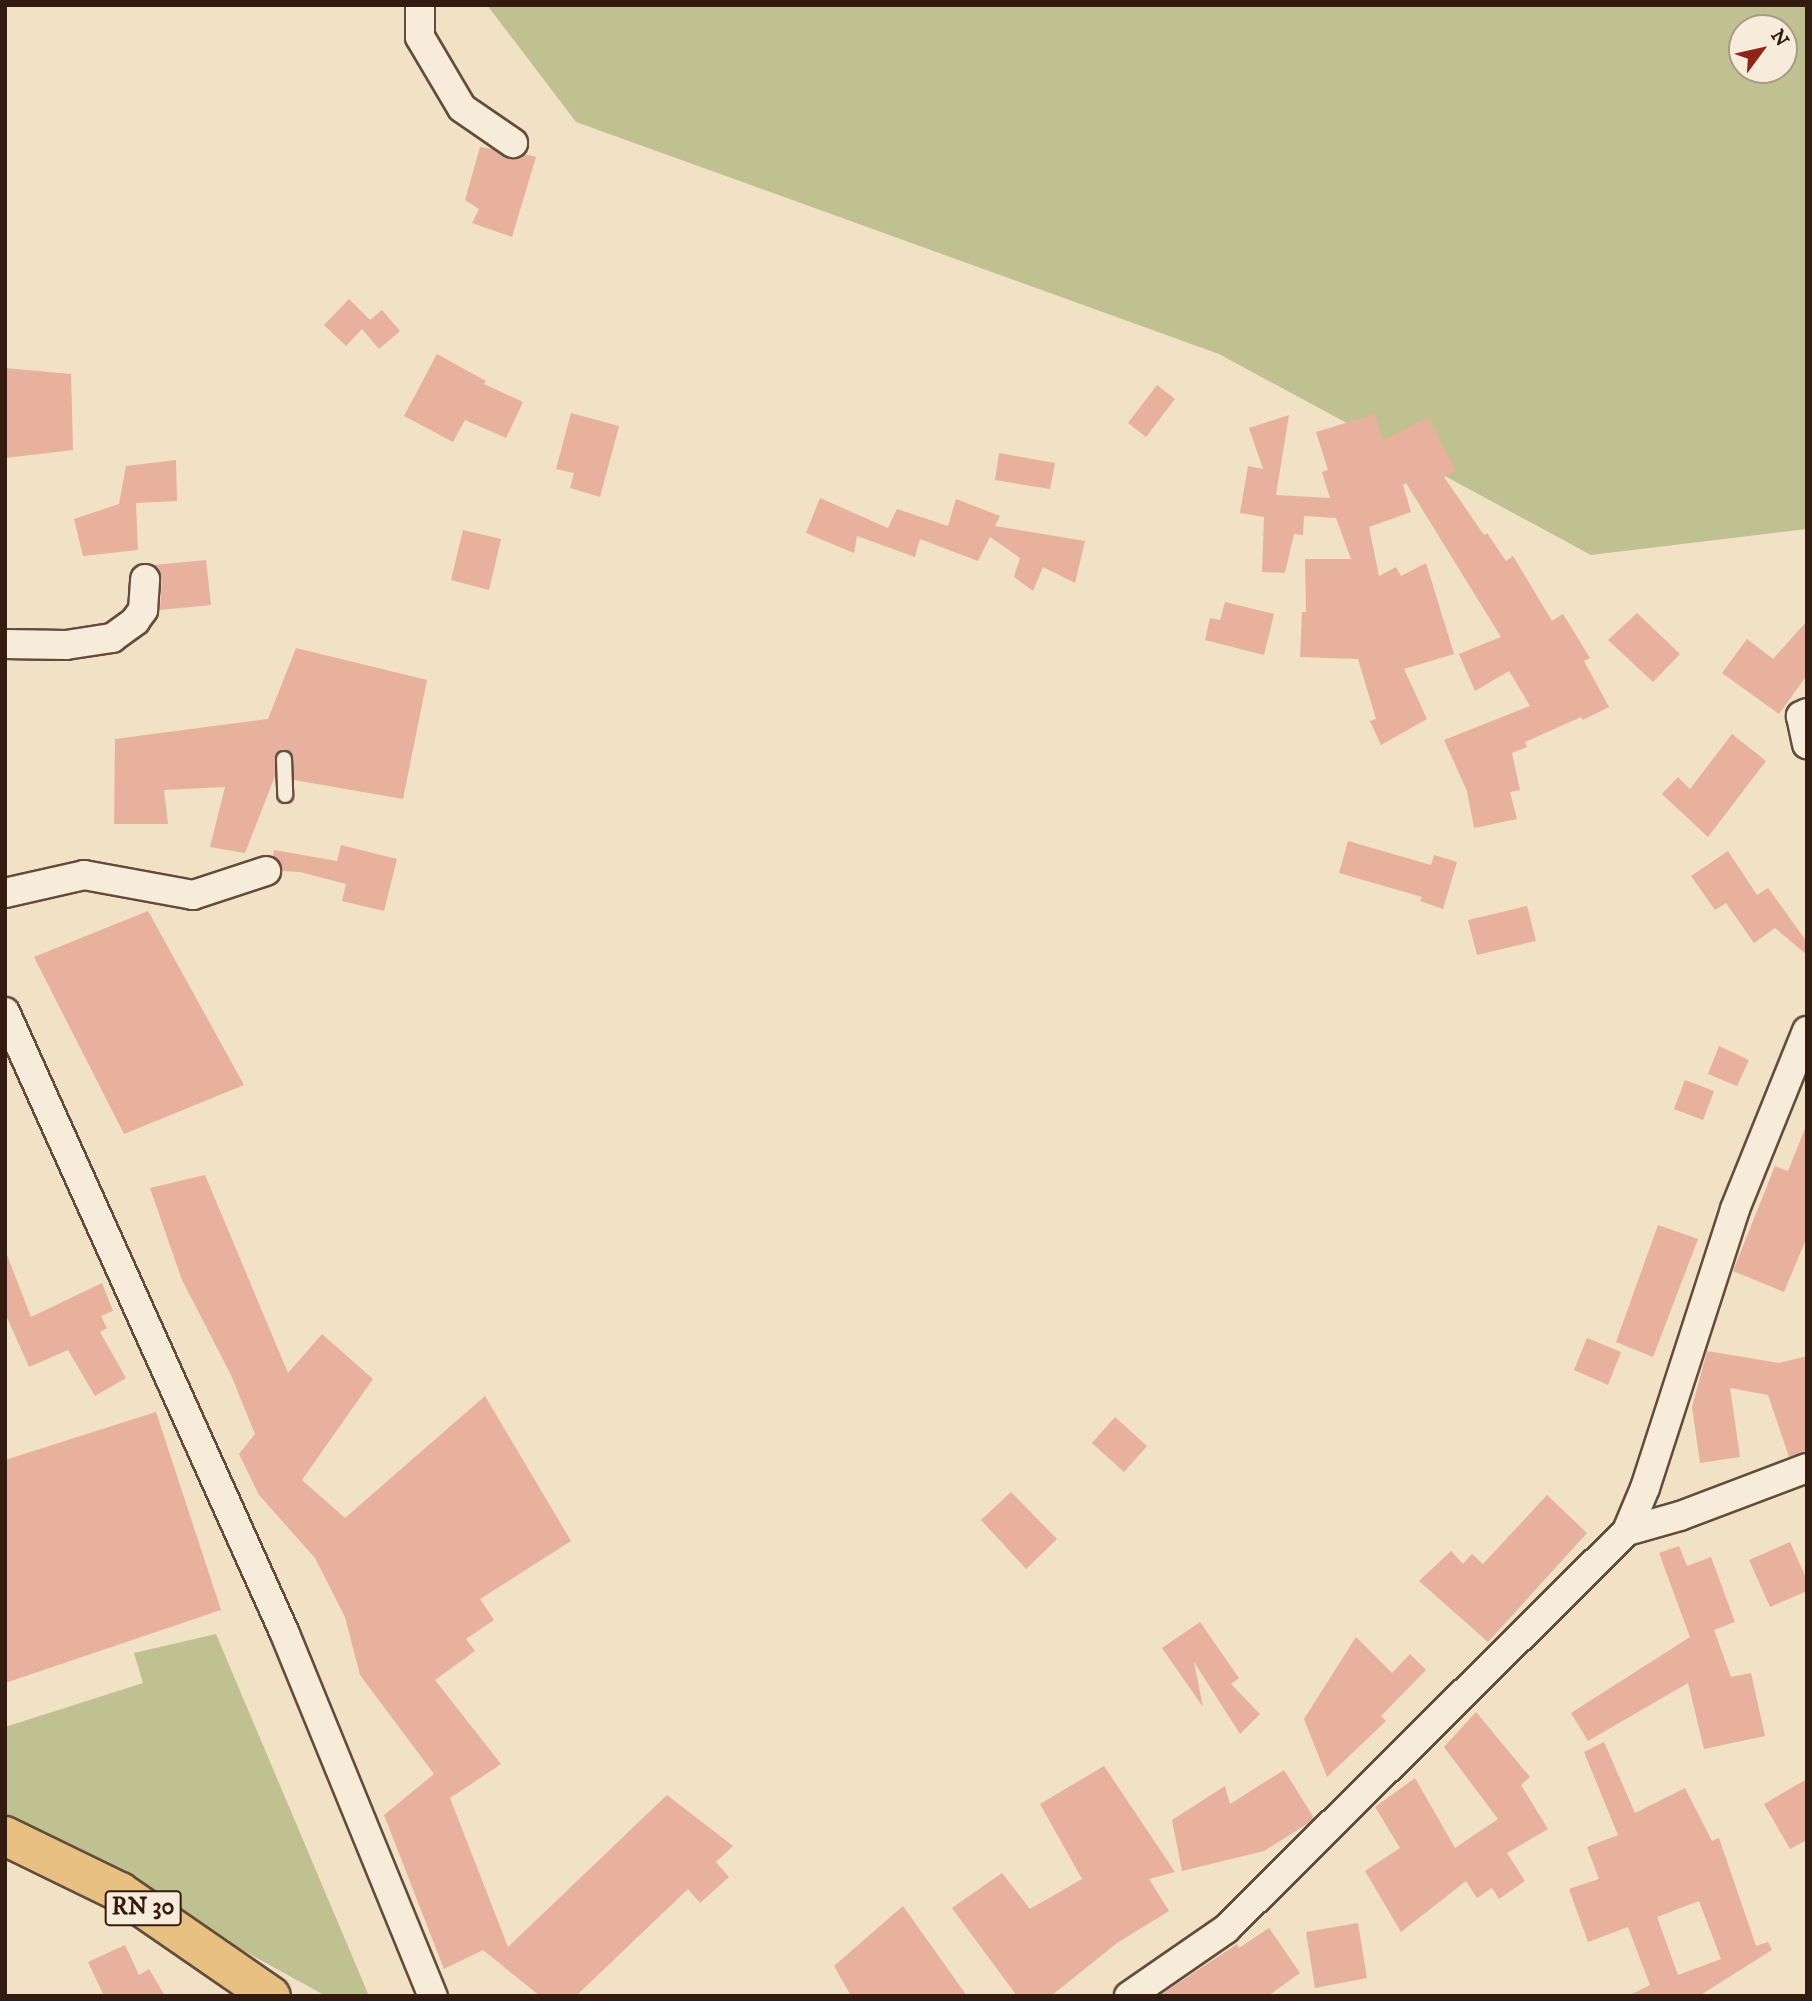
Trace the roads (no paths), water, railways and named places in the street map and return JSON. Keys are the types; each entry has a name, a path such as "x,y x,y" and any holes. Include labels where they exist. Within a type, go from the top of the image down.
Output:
{"main road":[{"name":"RN 30","path":"5,1836 120,1892 271,1996"}],"street":[{"path":"420,5 420,37 462,107 513,143"},
{"path":"5,644 66,645 112,639 135,621 143,610 145,579"},
{"path":"1807,713 1801,716 1807,744"},
{"path":"5,893 84,875 193,895 266,871"},
{"path":"5,1012 285,1634 433,1996"},
{"path":"1129,1996 1226,1929 1627,1531 1645,1488 1735,1209 1807,1031"},
{"path":"1627,1531 1681,1516 1807,1468"}],"lane":[{"path":"284,759 285,795"}]}
